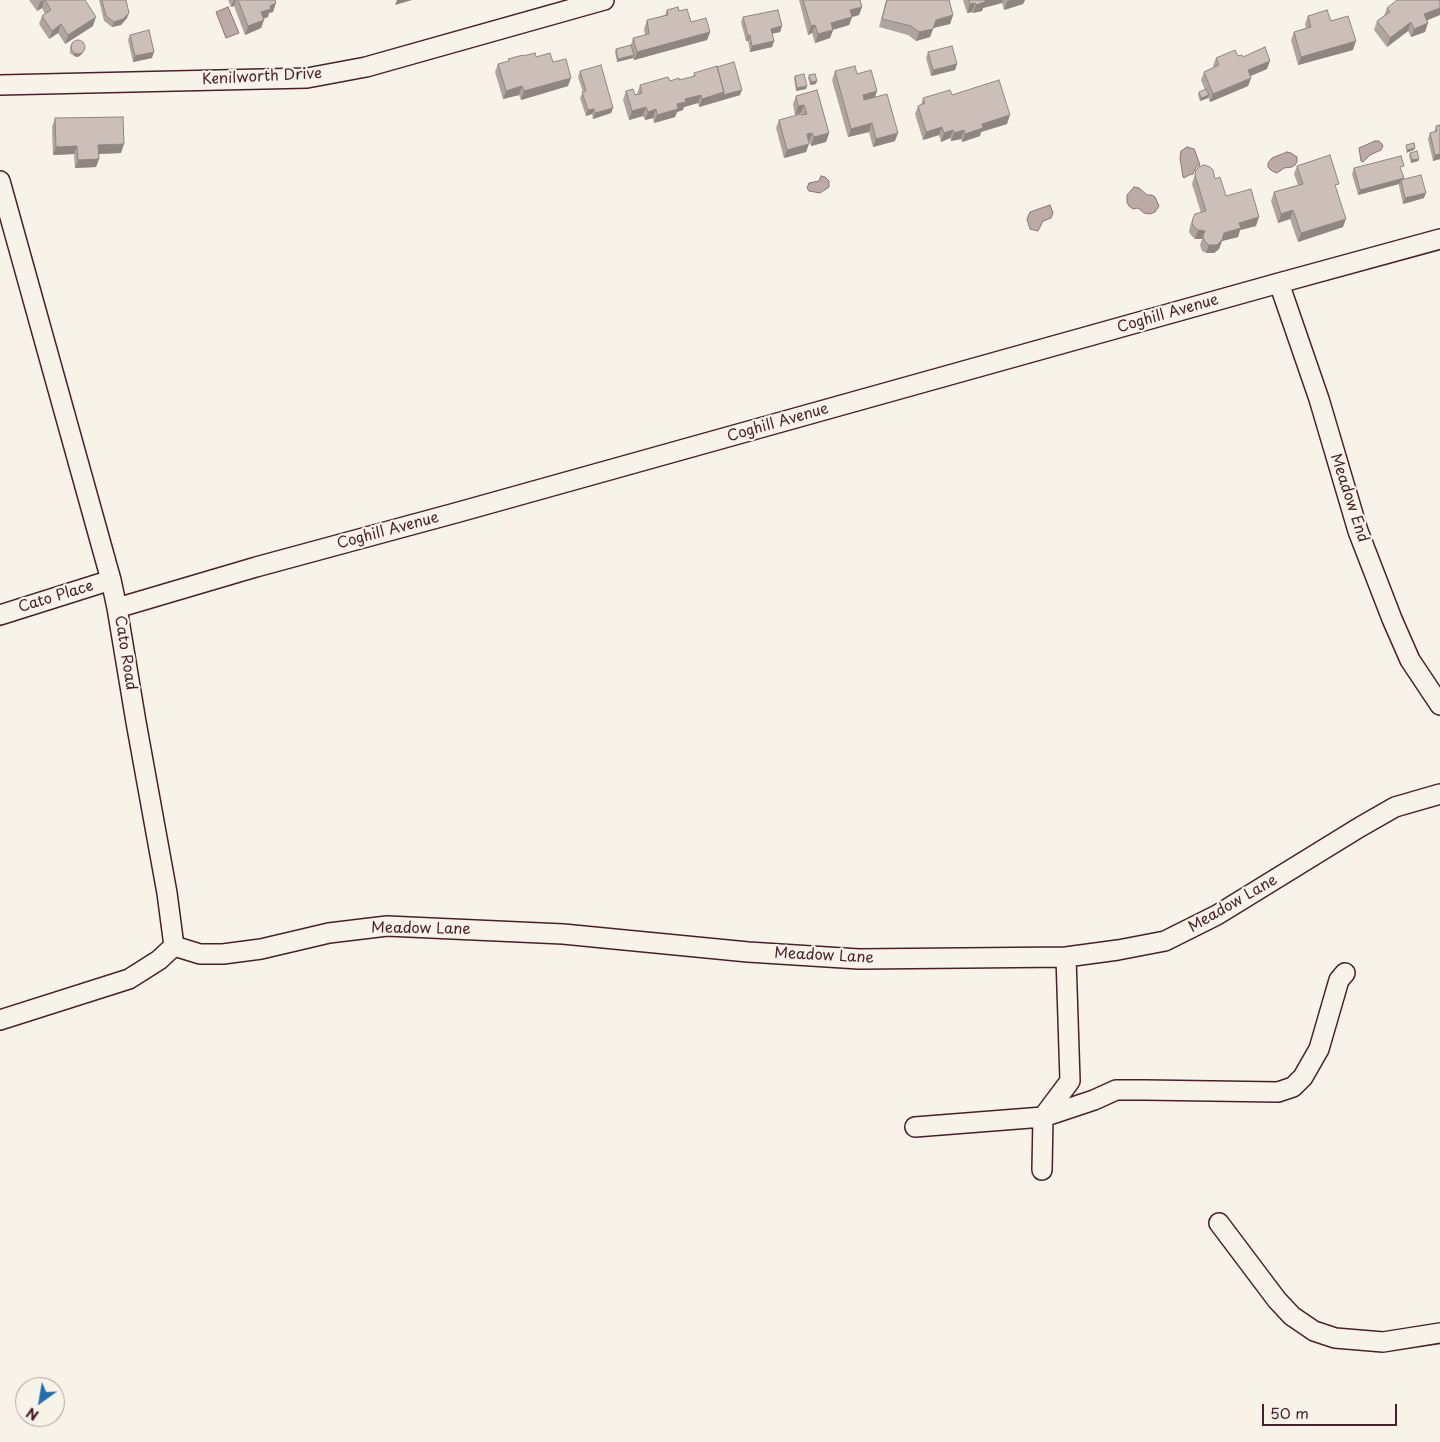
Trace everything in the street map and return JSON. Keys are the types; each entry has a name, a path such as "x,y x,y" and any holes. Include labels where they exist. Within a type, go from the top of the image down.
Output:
{"street":[{"name":"Kenilworth Drive","path":"0,85 307,78 366,67 604,0"},
{"name":"Cato Road","path":"0,181 111,580 167,893 174,946"},
{"name":"Coghill Avenue","path":"117,608 256,567 1440,239"},
{"name":"Meadow End","path":"1279,283 1319,400 1362,540 1392,619 1410,660 1440,705"},
{"name":"Cato Place","path":"0,615 111,580"},
{"name":"Meadow Lane","path":"174,946 200,954 222,954 261,949 329,933 387,926 563,934 748,952 859,959 1066,958 1165,942 1217,916 1395,807 1440,794"},
{"path":"0,1020 129,979 159,960 174,946"},
{"path":"1042,1170 1043,1118 1070,1081 1066,958"},
{"path":"915,1127 1043,1118 1116,1090 1278,1092 1293,1087 1303,1077 1319,1049 1339,980 1345,973"},
{"path":"1219,1223 1277,1300 1292,1316 1314,1331 1335,1338 1383,1342 1440,1334"}],"shaded area":[{"path":"228,7 239,33 226,38 216,12"},
{"path":"1379,141 1382,144 1381,150 1370,155 1363,162 1361,161 1359,148"},
{"path":"1187,147 1194,149 1200,165 1196,167 1193,174 1184,178 1180,158 1181,151"},
{"path":"1287,152 1297,157 1295,165 1284,168 1277,173 1268,167 1268,163 1272,158"},
{"path":"821,176 829,181 829,187 820,193 809,191 807,188 809,183 819,181"},
{"path":"1134,187 1139,188 1147,195 1155,197 1159,206 1155,212 1150,214 1144,213 1138,208 1133,209 1129,206 1127,195"},
{"path":"1050,205 1053,213 1051,218 1043,221 1038,231 1030,229 1027,219 1030,212"}],"building":[{"path":"45,0 85,0 96,17 68,35 61,24 52,31 42,16 51,10"},
{"path":"102,0 126,0 129,13 123,19 114,22 106,16"},
{"path":"238,0 275,0 276,3 270,6 271,9 261,12 264,20 248,26"},
{"path":"803,0 860,0 862,7 850,10 852,17 831,23 833,30 818,34 815,25 811,26"},
{"path":"887,0 949,0 953,15 936,20 933,29 919,32 911,26 882,19"},
{"path":"969,0 985,0 985,2 976,5 975,3 970,4"},
{"path":"1397,0 1440,0 1440,8 1424,14 1428,23 1414,29 1411,22 1390,38 1377,21 1390,12 1387,8"},
{"path":"678,7 679,11 687,9 691,22 706,18 710,32 637,52 633,38 649,34 647,20 668,15 667,10"},
{"path":"778,10 782,26 771,29 774,41 752,46 743,17"},
{"path":"1327,10 1331,21 1348,16 1356,41 1301,57 1294,32 1311,27 1308,16"},
{"path":"149,30 154,52 135,56 130,35"},
{"path":"78,40 83,42 85,47 83,52 78,54 73,52 71,47 73,42"},
{"path":"631,45 634,55 618,59 616,49"},
{"path":"952,46 957,64 933,70 928,52"},
{"path":"1265,47 1270,61 1248,70 1251,78 1213,94 1204,72 1219,65 1216,58 1235,50 1238,56 1242,55 1243,57"},
{"path":"535,53 536,57 550,53 553,62 566,59 571,78 524,91 522,86 506,91 498,64 509,61 508,59"},
{"path":"734,62 742,90 723,95 724,92 717,67"},
{"path":"601,65 613,108 595,113 594,109 588,110 582,92 586,91 580,71"},
{"path":"717,66 724,92 702,99 701,95 685,99 686,102 677,104 678,109 657,115 656,109 648,112 646,107 632,111 626,91 633,89 635,95 642,93 640,85 668,77 670,81 679,78 679,80 695,76 694,73"},
{"path":"855,66 857,74 871,70 877,91 863,95 864,100 887,94 898,133 876,139 872,123 851,129 835,71"},
{"path":"804,74 807,86 797,88 795,76"},
{"path":"815,74 817,81 811,82 809,75"},
{"path":"999,80 1010,115 982,124 983,128 965,134 964,130 954,133 953,130 944,133 942,127 926,132 918,106 925,103 923,98 950,90 952,95"},
{"path":"1206,89 1209,95 1201,98 1199,92"},
{"path":"817,90 829,133 814,137 812,133 807,134 809,144 787,150 779,120 807,114 804,105 798,106 796,96"},
{"path":"123,117 124,144 98,145 99,159 78,160 77,146 56,147 55,118"},
{"path":"1440,125 1440,154 1435,155 1430,133 1437,131 1436,126"},
{"path":"1414,143 1415,148 1407,150 1406,145"},
{"path":"1417,151 1419,159 1412,160 1410,153"},
{"path":"1330,155 1339,184 1335,185 1346,219 1301,233 1293,210 1281,214 1274,192 1303,184 1297,166"},
{"path":"1401,156 1404,166 1400,167 1404,178 1360,190 1354,168"},
{"path":"1204,165 1213,170 1215,179 1220,177 1226,196 1251,189 1259,217 1239,223 1241,228 1224,233 1222,240 1217,245 1209,245 1205,242 1203,236 1205,231 1198,230 1192,223 1195,214 1206,211 1195,175 1196,170"},
{"path":"1421,175 1426,193 1405,198 1401,180"}]}
